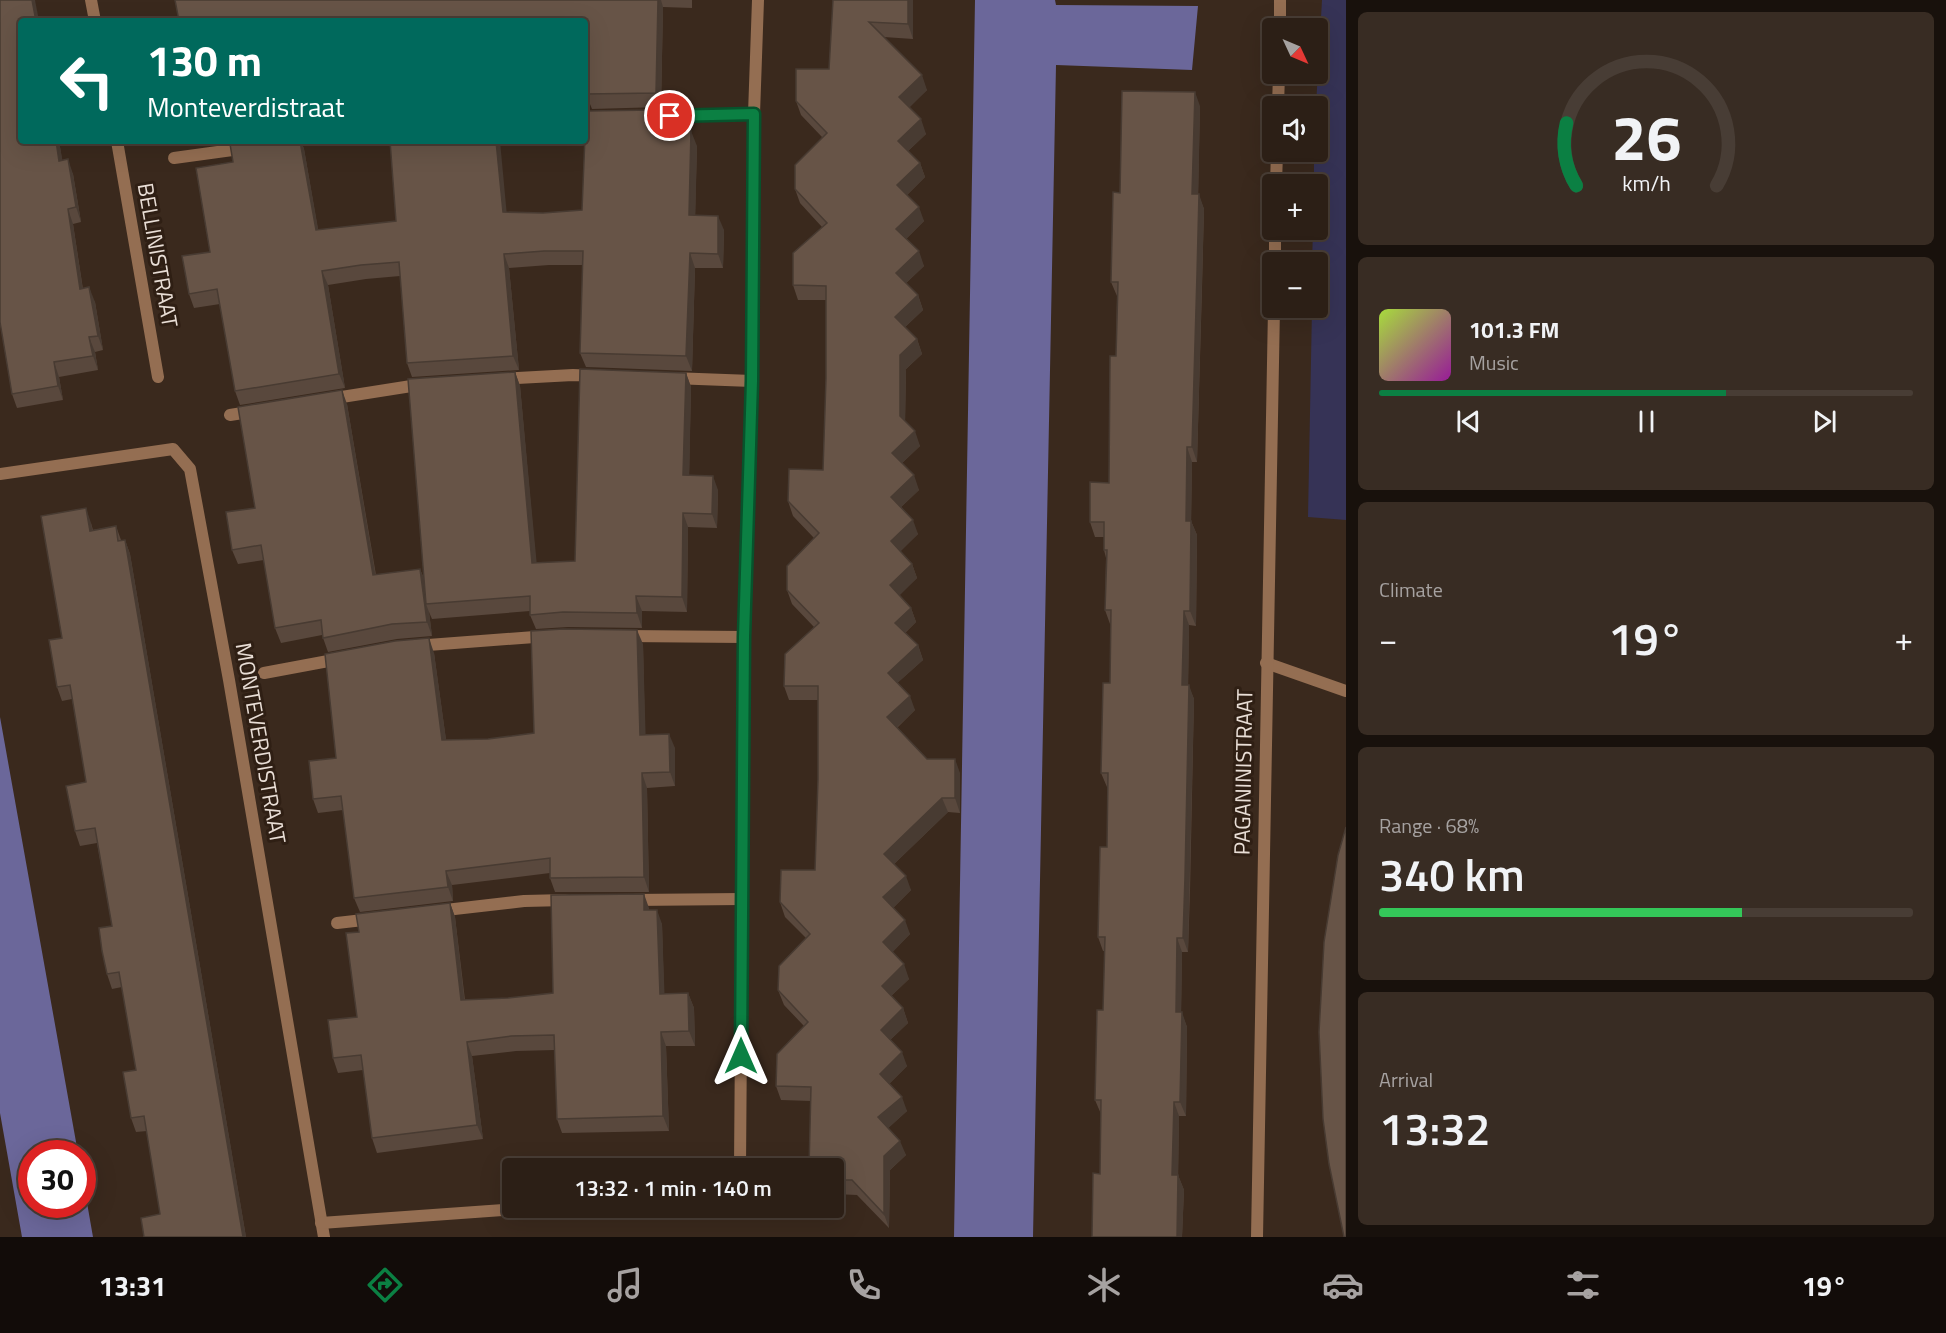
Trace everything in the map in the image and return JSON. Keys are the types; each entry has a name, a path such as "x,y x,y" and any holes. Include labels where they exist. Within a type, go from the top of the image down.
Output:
{"street":[{"path":"91,0 94,18"},
{"path":"740,1158 744,637 752,381 754,114 758,0"},
{"path":"1280,0 1280,18"},
{"path":"630,117 754,114"},
{"name":"BELLINISTRAAT","path":"118,144 158,377"},
{"path":"174,158 255,147"},
{"name":"PAGANINISTRAAT","path":"1257,1237 1274,318"},
{"path":"491,380 573,375 609,376"},
{"path":"657,378 752,381"},
{"path":"319,400 431,383"},
{"path":"230,415 263,410"},
{"name":"MONTEVERDISTRAAT","path":"0,474 173,449 190,469 239,737 324,1237"},
{"path":"399,647 557,636"},
{"path":"615,636 744,637"},
{"name":"MONTEVERDISTRAAT","path":"264,673 354,656"},
{"path":"1266,663 1346,691"},
{"path":"616,900 742,899"},
{"path":"419,913 524,901 581,900"},
{"path":"337,923 384,918"},
{"path":"321,1223 502,1210"}],"shaded area":[{"path":"975,0 1055,0 1056,5 1198,6 1192,70 1056,65 1033,1237 954,1237"},
{"path":"1322,0 1346,0 1346,520 1308,517 1312,318 1328,318 1328,252 1312,252 1313,240 1328,240 1328,174 1314,174 1314,162 1328,162 1328,96 1317,96 1317,84 1328,84 1328,18 1321,18"},
{"path":"0,717 76,1140 18,1140 18,1214 0,1113"},
{"path":"19,1218 90,1218 93,1237 22,1237"}],"building":[{"path":"0,0 32,0 35,18 18,18 18,144 56,144 59,161 68,159 76,207 68,209 80,289 89,287 98,336 89,337 93,356 54,362 58,386 12,394 0,322"},
{"path":"175,0 658,0 656,93 588,94 588,18 178,18"},
{"path":"833,0 908,0 908,24 869,22 922,75 899,97 921,119 898,141 920,163 897,185 919,207 896,229 919,251 896,273 918,295 895,317 917,339 900,355 900,416 915,431 892,453 914,475 891,497 913,520 891,541 912,564 890,585 911,608 895,623 918,645 888,673 910,696 887,717 927,759 955,759 955,798 942,798 884,854 906,876 883,897 905,920 883,942 904,964 882,986 903,1008 881,1030 902,1052 880,1074 902,1097 878,1117 900,1141 884,1156 884,1214 852,1180 844,1180 844,1158 809,1158 811,1087 776,1086 777,1054 808,1022 778,990 779,966 810,934 780,902 781,870 815,870 818,779 818,686 784,686 785,654 819,623 787,590 787,566 819,533 788,501 789,469 823,470 826,378 826,286 793,285 793,253 827,223 795,189 795,165 827,133 796,101 796,69 829,69"},
{"path":"1122,91 1195,92 1192,194 1199,194 1192,447 1187,447 1186,521 1191,521 1190,611 1184,611 1182,685 1189,685 1185,877 1183,938 1177,938 1176,1012 1182,1012 1180,1102 1174,1102 1172,1175 1178,1175 1177,1237 1092,1237 1093,1173 1100,1174 1101,1100 1095,1100 1097,1010 1103,1010 1105,937 1098,937 1100,847 1107,847 1108,773 1101,773 1103,683 1110,683 1111,610 1105,610 1107,550 1104,550 1104,522 1090,522 1090,482 1109,483 1110,356 1116,356 1118,282 1111,282 1113,192 1120,193"},
{"path":"655,110 655,131 691,131 689,215 718,216 718,254 690,253 686,356 580,353 583,251 544,251 504,254 513,356 407,363 399,262 322,271 339,374 235,391 217,289 189,294 182,256 210,252 196,168 233,162 230,144 301,144 316,230 396,221 390,144 496,144 503,212 543,213 582,210 585,144 588,144 588,111"},
{"path":"580,369 686,373 683,475 713,476 712,514 683,513 682,597 636,596 637,613 563,612 530,615 530,596 426,604 408,379 515,372 532,563 575,561"},
{"path":"342,390 373,575 420,569 427,622 392,624 323,638 321,620 275,628 261,545 232,550 226,512 255,508 238,407"},
{"path":"86,508 90,531 116,526 118,541 125,540 243,1237 144,1237 141,1218 160,1214 144,1116 131,1118 123,1072 136,1070 119,972 107,974 102,951 99,928 112,926 95,828 75,831 66,786 86,782 70,685 57,687 49,640 62,638 41,516"},
{"path":"637,630 640,735 669,734 670,772 642,773 644,877 550,878 550,858 446,871 448,887 354,898 341,796 313,799 309,761 336,758 325,654 395,641 429,638 442,740 488,739 534,733 531,631"},
{"path":"1346,827 1346,1237 1344,1237 1329,1164 1323,1119 1319,1032 1324,942 1338,855"},
{"path":"644,894 644,910 657,910 660,994 688,993 689,1031 661,1032 663,1116 557,1119 554,1035 511,1036 467,1042 477,1125 372,1138 361,1055 333,1058 328,1020 357,1017 346,933 359,932 356,914 450,903 461,1000 508,998 553,993 551,895"}],"route":[{"path":"670,116 754,114 752,381 744,637 741,1056"}]}
